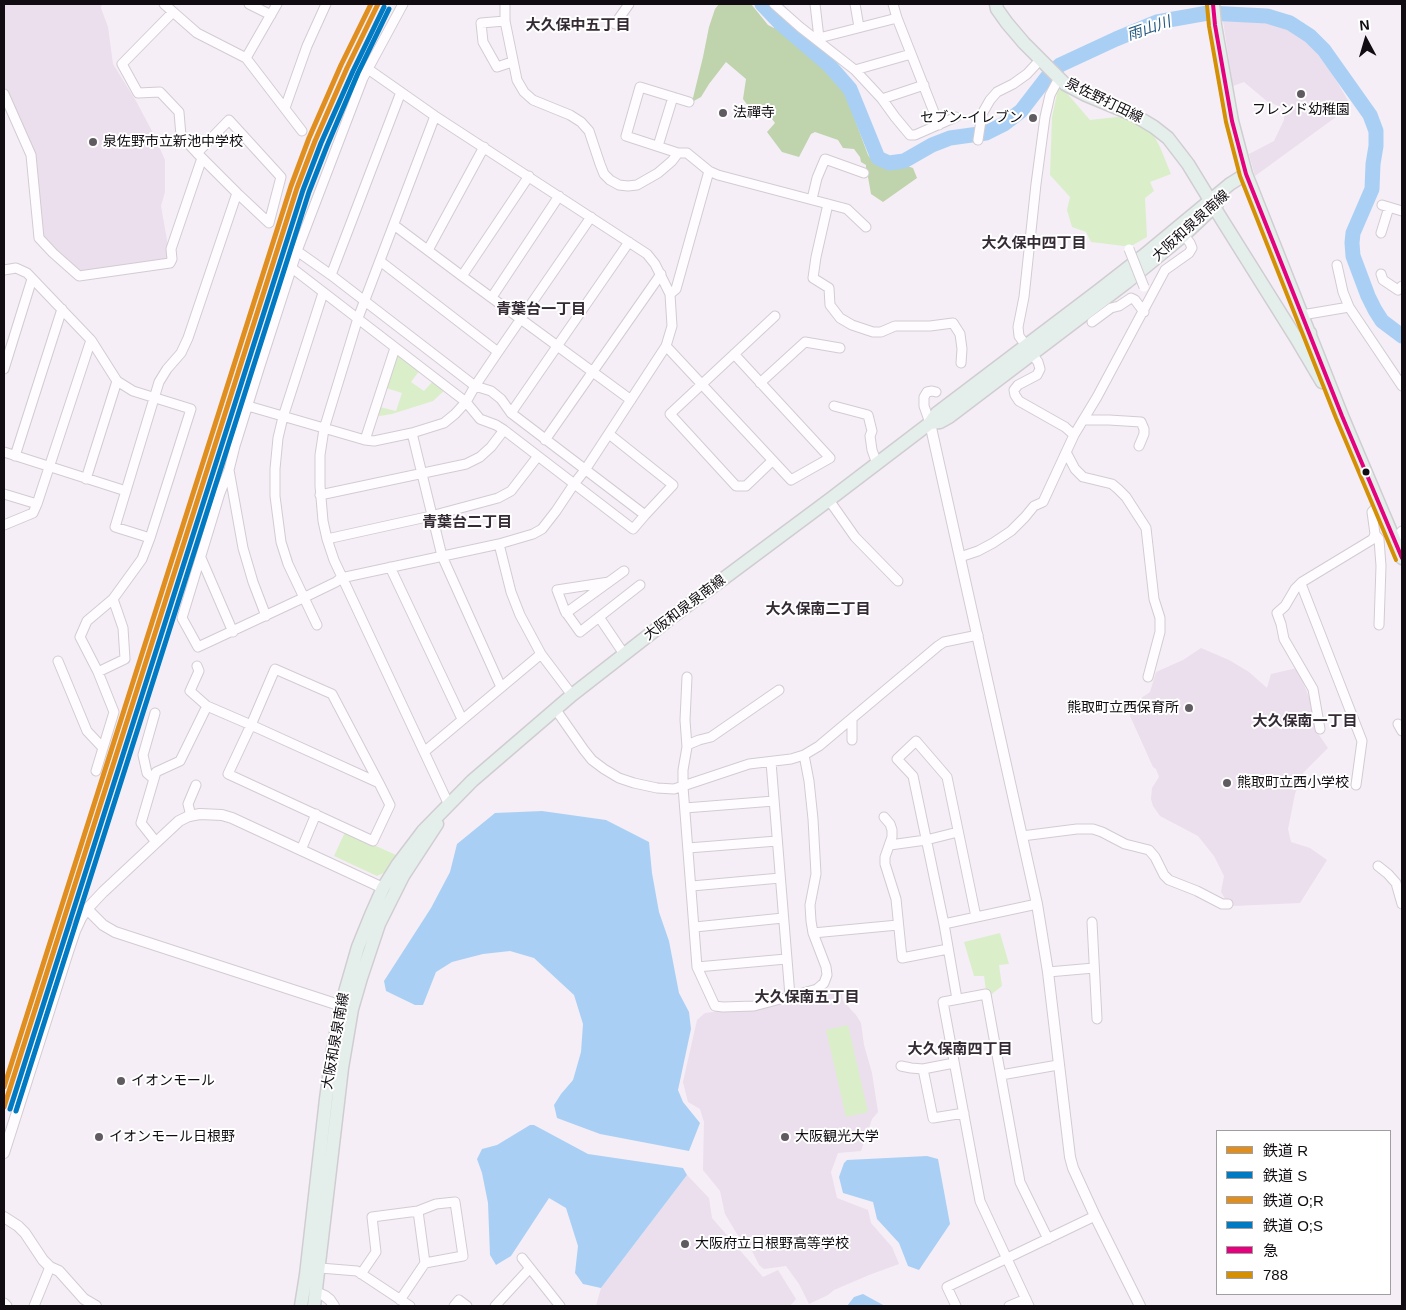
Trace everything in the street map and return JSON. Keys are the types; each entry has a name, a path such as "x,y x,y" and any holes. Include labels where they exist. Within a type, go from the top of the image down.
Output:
{"main road":[{"name":"泉佐野打田線","path":"996,4 997,9 1007,23 1065,84 1086,95 1134,114 1168,138 1178,149 1296,338 1342,416"},
{"path":"1213,4 1232,121 1246,174 1342,416 1380,503 1398,535 1402,558"},
{"name":"大阪和泉泉南線","path":"301,1306 332,1055 346,1008 358,948 384,888 398,864 423,831 472,781 572,695 930,423 940,422 949,417 1143,256 1212,203 1246,174"},
{"name":"大阪和泉泉南線","path":"1029,350 1127,282 1184,235 1212,203"},
{"path":"1296,338 1307,339 1310,333"},
{"name":"大阪和泉泉南線","path":"314,1306 320,1268 342,1068 346,1008 361,978 380,924 403,876 449,805"}],"street":[{"path":"164,4 197,33 246,58 302,131"},
{"path":"249,4 271,15"},
{"path":"246,58 277,4"},
{"path":"285,108 307,46 326,4"},
{"path":"368,69 435,116 647,254 656,264 670,294 672,326 666,346 660,357 585,470 542,529 533,534 498,544 341,578 266,616 198,647 182,618 297,251 350,111 368,69 403,4"},
{"path":"505,4 505,21 512,62 517,80 524,92 533,100 570,115 581,122 589,131 604,174 610,180 619,185 637,185 658,173 678,153"},
{"path":"615,24 629,4"},
{"path":"774,4 856,70 910,135 915,135 956,117"},
{"path":"815,4 819,39"},
{"path":"855,4 859,27"},
{"path":"893,4 939,125"},
{"path":"4,94 31,155 39,238 52,253 79,276 170,263 172,259 171,249 200,156 229,120 281,177 269,223 237,193 200,156 181,136 179,112 160,92 138,93 122,64 173,12"},
{"path":"819,39 897,18"},
{"path":"505,21 481,23 483,42 497,67 512,62"},
{"path":"856,70 911,54"},
{"path":"978,140 982,114 997,92 1027,74 1050,70 1050,96 1045,117 1024,297 1018,327 1019,336 1038,362 1040,369 1037,375 1018,384 1014,390 1019,401 1065,427 1074,435"},
{"path":"882,99 924,85"},
{"path":"689,102 640,87 626,136 678,153 687,152 709,171 718,175 847,209 866,227"},
{"path":"331,276 401,92"},
{"path":"658,146 673,97"},
{"path":"435,116 358,318 324,429 320,454 320,495 326,539 341,578 449,805"},
{"path":"428,250 484,147"},
{"path":"812,199 825,159 864,173"},
{"path":"670,294 676,289 709,171"},
{"path":"462,276 529,176"},
{"path":"150,538 115,527 159,382 181,353 188,338 237,193"},
{"path":"492,297 560,196"},
{"path":"828,204 816,256 814,278 829,288 830,305 840,318 852,325 873,332 881,332 895,326 930,326 953,323 960,334 961,363"},
{"path":"1381,233 1386,206 1402,211"},
{"path":"248,406 324,429 374,441 412,433 444,423 466,402 475,386 591,217"},
{"path":"394,225 631,400"},
{"path":"960,557 978,551 993,543 1011,531 1034,506 1043,502 1074,435 1144,312 1165,270 1189,254 1192,248 1184,235"},
{"path":"511,413 629,242"},
{"path":"1129,249 1144,287 1153,294"},
{"path":"297,251 475,386 491,391 501,399 511,413 645,515"},
{"path":"380,261 498,352"},
{"path":"1337,265 1343,292 1349,307 1402,386"},
{"path":"4,270 16,268 27,273 91,340 117,381 133,391 191,409 142,559 113,599 87,621 80,637 98,672 114,712 96,771"},
{"path":"292,268 466,402 480,419 504,430 634,529 674,485 609,434"},
{"path":"545,440 661,274"},
{"path":"1381,274 1383,280 1398,290 1402,286"},
{"path":"4,369 6,354 32,278"},
{"path":"317,625 288,564 281,542 274,496 278,438 283,417 323,293"},
{"path":"1092,322 1111,308 1119,306 1131,298 1135,300 1144,312"},
{"path":"1302,315 1349,307"},
{"path":"15,456 62,309"},
{"path":"772,461 746,486 736,486 670,414 775,316"},
{"path":"4,525 33,513 50,468 91,340"},
{"path":"760,383 805,342 840,348"},
{"path":"666,346 791,480 830,458 734,354"},
{"path":"364,440 395,348"},
{"path":"86,479 117,381"},
{"path":"936,392 927,392 924,397 924,406 930,423 1037,904 1048,972 1070,1157 1095,1216 1140,1306"},
{"path":"834,406 868,415 872,431 870,436 872,450 877,464"},
{"path":"1083,420 1141,422 1144,434 1139,446"},
{"path":"320,495 466,464 480,457 491,447 504,430"},
{"path":"412,433 442,556 501,688"},
{"path":"4,452 126,491"},
{"path":"1066,452 1075,469 1083,477 1112,484 1118,489 1126,497 1146,528 1154,599 1160,618 1160,632 1148,678"},
{"path":"326,539 431,516 498,498 512,491 538,456"},
{"path":"229,470 243,548 266,616"},
{"path":"4,494 37,504"},
{"path":"829,500 854,537 898,581"},
{"path":"1320,729 1313,690 1284,639 1277,613 1285,606 1295,589 1301,584 1374,539 1372,512 1380,503"},
{"path":"1375,534 1379,539 1381,566 1379,625"},
{"path":"498,544 511,592 520,615 541,654 572,695"},
{"path":"201,558 232,632"},
{"path":"390,568 462,719"},
{"path":"566,613 624,571"},
{"path":"609,582 557,590 566,613 580,632 640,585"},
{"path":"1301,584 1362,742 1356,786"},
{"path":"98,672 126,659 123,628 113,599"},
{"path":"599,617 624,654"},
{"path":"556,710 592,760 604,769 634,784 674,789 749,764 791,759 804,755 819,746 938,646 944,642 978,635"},
{"path":"424,752 541,654"},
{"path":"58,661 87,731 103,748"},
{"path":"197,666 199,671 190,691 207,706 379,783"},
{"path":"275,669 332,694 379,783 390,805 373,841 228,774 275,669"},
{"path":"687,677 685,720 687,745 683,770 683,787 697,966 715,1006 754,1006 817,988 824,983 827,975 826,967 813,934 811,921 810,905 816,874 811,800 804,755"},
{"path":"687,745 711,737 780,690"},
{"path":"156,842 141,823 156,772 180,762 207,706"},
{"path":"154,779 147,773 143,755 155,712"},
{"path":"852,719 852,740"},
{"path":"957,999 944,924 913,776 897,759 916,741 947,777 976,917"},
{"path":"771,762 790,996"},
{"path":"191,816 188,804 196,785"},
{"path":"685,808 774,801"},
{"path":"4,1153 72,939 81,918 87,909 179,821 200,814 227,816 384,888"},
{"path":"301,850 316,814"},
{"path":"884,817 892,830 892,838 885,857 885,864 896,899 902,958 948,949"},
{"path":"1022,836 1077,829 1093,829 1125,844 1149,850 1169,880 1197,891 1222,904 1228,904"},
{"path":"890,845 926,840 958,832"},
{"path":"688,848 777,840"},
{"path":"1378,866 1396,884 1402,904"},
{"path":"692,886 780,878"},
{"path":"944,924 1037,904"},
{"path":"87,909 103,925 115,932 346,1008"},
{"path":"694,926 783,918"},
{"path":"1092,922 1097,1019"},
{"path":"813,934 898,925"},
{"path":"697,966 786,959"},
{"path":"1048,972 1094,968"},
{"path":"1009,1306 1028,1302 980,1201 943,1002 986,994 1020,1182 1048,1239"},
{"path":"901,1066 923,1069 954,1063"},
{"path":"1001,1075 1058,1065"},
{"path":"923,1069 933,1118 964,1114"},
{"path":"361,1274 376,1252 372,1218 418,1211 436,1204 455,1202 463,1256 425,1262"},
{"path":"400,1300 425,1262 418,1211"},
{"path":"956,1306 947,1287 1095,1216"},
{"path":"4,1217 25,1233 50,1267 59,1271 84,1298 96,1306"},
{"path":"522,1258 554,1304"},
{"path":"34,1306 50,1267"},
{"path":"320,1268 357,1271 410,1306"},
{"path":"495,1306 530,1268"},
{"path":"316,1292 330,1300 334,1306"},
{"path":"454,1306 459,1300 467,1306"},
{"path":"4,1303 7,1306"}],"shaded area":[{"name":"泉佐野市立新池中学校","path":"4,4 102,4 101,8 108,27 113,64 136,101 165,160 165,192 161,206 168,246 168,260 80,273 41,237 33,154 4,86"},
{"name":"フレンド幼稚園","path":"1263,20 1290,30 1309,43 1331,71 1351,106 1255,176 1249,154 1274,141 1284,120 1285,108 1268,102 1244,82 1233,86 1223,21"},
{"name":"熊取町立西小学校","path":"1201,648 1229,660 1249,672 1267,688 1271,674 1297,668 1311,702 1317,732 1328,748 1303,773 1295,794 1288,829 1291,842 1310,848 1327,860 1300,903 1233,906 1228,904 1221,892 1224,876 1214,856 1198,836 1160,816 1153,806 1151,799 1152,788 1159,777 1130,716 1130,710 1134,703 1150,692 1156,672 1183,660"},
{"name":"大阪観光大学","path":"841,989 843,1001 861,1023 878,1112 872,1119 861,1151 838,1153 831,1172 837,1198 868,1210 871,1223 892,1247 899,1264 834,1290 809,1304 799,1284 786,1266 764,1269 759,1265 751,1249 737,1234 725,1214 720,1191 703,1170 704,1122 700,1109 688,1102 683,1082 697,1020 705,1013 751,1010"},
{"name":"大阪府立日根野高等学校","path":"687,1175 709,1198 712,1218 763,1277 778,1270 796,1299 790,1306 596,1306 601,1288"}],"green space":[{"path":"719,4 751,4 768,25 774,28 777,26 827,71 844,90 868,155 875,164 893,169 907,166 913,168 917,178 883,202 871,194 868,177 869,171 866,165 861,162 854,149 843,148 838,140 815,132 811,134 799,157 782,152 767,132 775,123 767,112 752,111 743,99 746,79 726,62 701,97 692,102 709,27 715,9"},
{"path":"1058,89 1065,91 1090,120 1117,117 1128,118 1152,132 1160,147 1171,174 1150,182 1154,191 1145,198 1147,237 1133,245 1124,246 1091,242 1086,232 1072,227 1067,210 1070,197 1050,175 1052,117"},
{"path":"398,354 420,370 411,382 424,391 433,381 445,390 433,401 392,414 376,415 380,407 396,411 402,393 386,388 395,355"},
{"path":"345,832 396,855 384,873 377,876 334,856"},
{"path":"1000,933 1009,964 999,965 1002,986 987,998 984,976 974,976 964,942"},
{"path":"848,1025 868,1112 846,1117 826,1030"}],"water":[{"path":"542,811 606,820 649,842 659,912 669,941 679,993 689,1012 691,1029 678,1090 683,1102 700,1123 689,1151 600,1134 557,1118 554,1105 573,1080 581,1052 583,1024 574,995 534,958 510,951 483,954 452,962 436,972 423,1005 415,1005 386,991 384,981 431,908 450,872 457,844 495,813"},
{"path":"530,1125 534,1125 588,1154 683,1168 687,1175 601,1288 583,1284 575,1273 578,1246 566,1208 549,1198 511,1256 496,1265 490,1255 488,1203 477,1159 482,1149 497,1145"},
{"path":"927,1156 938,1159 950,1224 919,1270 908,1266 899,1243 877,1219 873,1202 843,1193 839,1177 847,1160"},
{"path":"863,1294 885,1306 847,1306 854,1297"}],"waterway":[{"name":"雨山川","path":"762,4 780,23 829,65 850,89 878,158 889,163 904,161 932,145 950,138 986,133 1004,124 1021,111 1048,76 1060,65 1157,22 1208,13 1267,16 1290,23 1310,36 1324,50 1370,115 1376,131 1372,189 1353,233 1353,256 1375,310 1382,321 1402,336"}],"rail line":[{"name":"O;R","path":"4,1087 291,186 309,138 341,65 371,4"},
{"name":"R","path":"4,1107 297,188 347,68 378,4"},
{"name":"S","path":"10,1109 303,190 321,143 384,7"},
{"name":"O;S","path":"16,1111 309,192 358,73 389,9"}],"transit line":[{"name":"急","path":"1213,4 1232,121 1246,174 1342,416 1402,558"},
{"name":"788","path":"1207,5 1226,122 1240,176 1336,418 1396,560"}],"place":[{"name":"フレンド幼稚園","path":"1301,94"},
{"name":"法禪寺","path":"723,113"},
{"name":"セブン-イレブン","path":"1033,118"},
{"name":"泉佐野市立新池中学校","path":"93,142"},
{"name":"熊取町立西保育所","path":"1189,708"},
{"name":"熊取町立西小学校","path":"1227,783"},
{"name":"イオンモール","path":"121,1081"},
{"name":"イオンモール日根野","path":"99,1137"},
{"name":"大阪観光大学","path":"785,1137"},
{"name":"大阪府立日根野高等学校","path":"685,1244"}],"district":[{"name":"大久保中五丁目","path":"578,26"},
{"name":"大久保中四丁目","path":"1034,244"},
{"name":"青葉台一丁目","path":"541,310"},
{"name":"青葉台二丁目","path":"467,523"},
{"name":"大久保南二丁目","path":"818,610"},
{"name":"大久保南一丁目","path":"1305,722"},
{"name":"大久保南五丁目","path":"807,998"},
{"name":"大久保南四丁目","path":"960,1050"}]}
